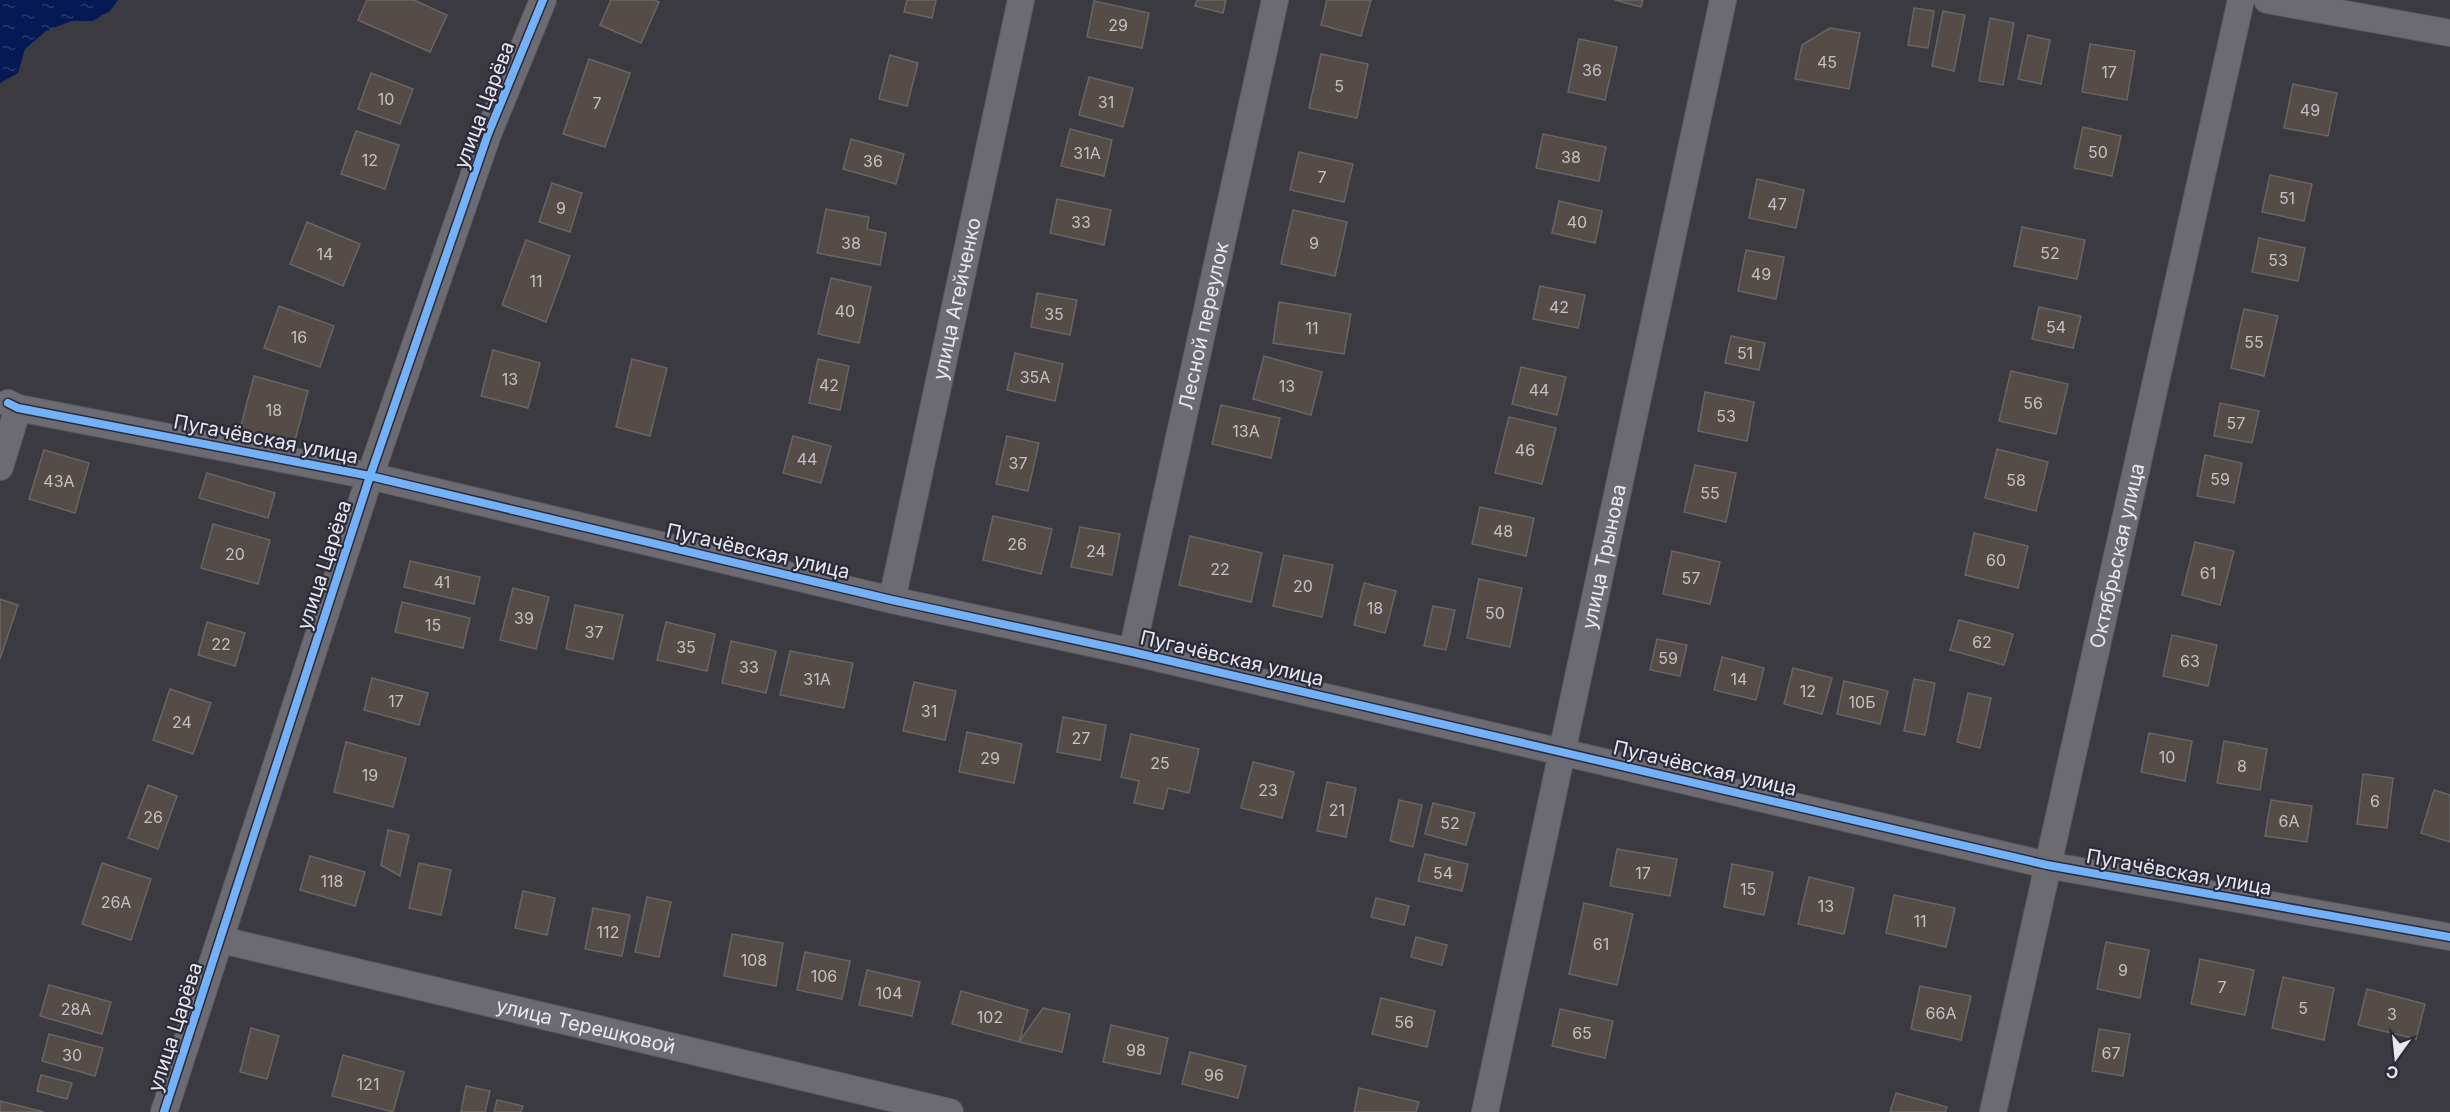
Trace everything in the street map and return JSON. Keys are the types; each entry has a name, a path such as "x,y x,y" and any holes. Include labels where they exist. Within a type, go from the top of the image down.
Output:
{"street":[{"name":"улица Царёва","path":"164,1112 222,940 370,476 488,134 543,0"},
{"name":"улица Агейченко","path":"892,600 1021,0"},
{"name":"Лесной переулок","path":"1132,652 1275,0"},
{"name":"улица Трынова","path":"1485,1112 1723,0"},
{"name":"Октябрьская улица","path":"1993,1112 2241,0"},
{"path":"2267,0 2450,33"},
{"name":"Пугачёвская улица","path":"0,467 13,406 370,476 892,600 1132,652 2047,865 2450,937"},
{"name":"улица Терешковой","path":"222,940 950,1112"}],"water":[{"path":"0,0 118,0 110,11 93,21 71,21 46,31 25,49 18,73 0,83"}],"building":[{"path":"367,0 414,0 447,15 430,52 358,20"},
{"path":"611,0 659,2 641,43 600,25"},
{"path":"907,0 936,0 932,18 904,12"},
{"path":"1197,0 1226,0 1223,13 1195,6"},
{"path":"1327,0 1371,0 1361,36 1321,25"},
{"path":"1615,0 1643,0 1641,7"},
{"path":"1094,1 1149,13 1142,48 1087,37"},
{"path":"1914,8 1934,11 1928,48 1908,45"},
{"path":"1943,11 1965,15 1954,71 1932,66"},
{"path":"1990,18 2014,23 2003,85 1979,81"},
{"path":"1830,28 1860,33 1849,89 1795,79 1802,45"},
{"path":"2028,35 2050,40 2041,84 2018,79"},
{"path":"1579,39 1617,47 1605,100 1568,92"},
{"path":"2090,44 2135,51 2127,100 2082,92"},
{"path":"1321,54 1368,64 1357,118 1309,108"},
{"path":"890,55 918,63 907,106 879,99"},
{"path":"589,59 630,73 605,147 563,134"},
{"path":"371,73 413,89 400,124 358,109"},
{"path":"1089,77 1133,88 1123,127 1079,115"},
{"path":"2293,84 2337,93 2328,136 2284,128"},
{"path":"2083,127 2121,136 2112,176 2074,168"},
{"path":"1070,129 1112,140 1104,176 1061,166"},
{"path":"356,131 399,145 385,189 341,174"},
{"path":"1543,134 1606,147 1599,181 1536,168"},
{"path":"851,139 904,154 896,184 843,169"},
{"path":"1299,152 1353,164 1344,202 1290,190"},
{"path":"2270,175 2312,184 2304,221 2262,212"},
{"path":"1757,179 1804,190 1796,228 1749,218"},
{"path":"552,183 582,193 570,232 539,222"},
{"path":"1057,199 1111,210 1104,245 1050,233"},
{"path":"1559,201 1602,211 1595,243 1552,233"},
{"path":"826,209 869,217 867,229 886,233 880,265 817,253"},
{"path":"1293,210 1347,222 1335,276 1281,264"},
{"path":"307,222 360,244 343,286 290,264"},
{"path":"2022,227 2085,240 2077,279 2014,266"},
{"path":"2259,238 2305,248 2298,281 2252,272"},
{"path":"526,240 570,256 546,322 502,305"},
{"path":"1746,250 1784,257 1776,299 1738,291"},
{"path":"831,278 871,287 859,343 818,334"},
{"path":"1540,286 1585,295 1578,328 1533,319"},
{"path":"1037,293 1077,300 1070,335 1031,327"},
{"path":"1279,302 1351,314 1344,354 1273,343"},
{"path":"279,306 334,326 320,367 264,348"},
{"path":"2039,307 2081,316 2073,348 2032,339"},
{"path":"2244,309 2278,316 2264,376 2231,368"},
{"path":"1731,336 1765,343 1759,370 1725,363"},
{"path":"493,350 540,363 528,408 481,396"},
{"path":"1015,353 1063,364 1055,401 1007,390"},
{"path":"1264,356 1322,372 1311,415 1253,399"},
{"path":"632,359 667,368 650,436 616,427"},
{"path":"818,359 849,366 840,410 809,403"},
{"path":"1521,367 1566,377 1557,415 1512,404"},
{"path":"2011,371 2068,384 2056,434 1999,421"},
{"path":"254,376 308,391 294,444 240,429"},
{"path":"1705,392 1754,402 1747,441 1698,431"},
{"path":"2220,403 2259,411 2252,443 2214,436"},
{"path":"1221,405 1280,418 1271,458 1212,444"},
{"path":"1509,417 1556,428 1542,484 1495,473"},
{"path":"793,436 831,446 821,483 783,473"},
{"path":"1007,436 1039,443 1028,491 996,484"},
{"path":"1997,449 2048,462 2036,511 1985,498"},
{"path":"44,450 89,463 75,513 29,499"},
{"path":"2205,455 2242,463 2234,503 2197,496"},
{"path":"1695,465 1736,473 1726,522 1684,512"},
{"path":"207,473 275,493 268,518 199,498"},
{"path":"1480,507 1534,518 1526,556 1472,544"},
{"path":"993,516 1052,529 1041,574 983,560"},
{"path":"213,524 270,540 258,584 201,568"},
{"path":"1080,527 1120,534 1112,575 1071,567"},
{"path":"1974,533 2028,546 2018,588 1965,575"},
{"path":"1190,536 1262,553 1251,602 1179,585"},
{"path":"2195,542 2234,551 2220,605 2182,595"},
{"path":"1672,551 1720,562 1710,604 1663,594"},
{"path":"1284,555 1333,565 1322,617 1273,606"},
{"path":"410,561 480,577 474,604 404,587"},
{"path":"1479,579 1522,588 1510,647 1467,638"},
{"path":"1364,583 1396,591 1385,633 1354,625"},
{"path":"513,588 549,597 536,649 500,640"},
{"path":"0,599 18,605 0,659"},
{"path":"402,602 470,618 463,648 395,632"},
{"path":"575,605 623,615 613,659 566,649"},
{"path":"1433,606 1455,610 1446,650 1424,646"},
{"path":"1959,620 2013,634 2004,665 1950,650"},
{"path":"207,622 245,633 235,666 198,655"},
{"path":"666,622 715,634 707,671 657,660"},
{"path":"2172,635 2217,645 2208,686 2163,676"},
{"path":"1657,639 1687,645 1680,676 1650,670"},
{"path":"731,641 776,651 766,693 722,683"},
{"path":"790,651 853,663 844,708 780,695"},
{"path":"1722,657 1764,668 1756,700 1714,690"},
{"path":"1793,668 1832,678 1822,714 1784,704"},
{"path":"372,678 428,693 419,725 364,710"},
{"path":"1914,679 1935,683 1925,735 1904,731"},
{"path":"1844,681 1888,691 1880,724 1837,714"},
{"path":"914,682 956,691 945,740 903,731"},
{"path":"170,689 211,703 193,754 153,740"},
{"path":"1968,693 1991,698 1980,748 1957,742"},
{"path":"1063,717 1106,725 1100,760 1057,752"},
{"path":"967,732 1022,744 1014,783 959,772"},
{"path":"2149,733 2192,741 2185,781 2141,772"},
{"path":"1131,734 1199,749 1189,793 1168,788 1163,809 1134,803 1139,781 1121,777"},
{"path":"2224,741 2267,749 2260,790 2217,783"},
{"path":"346,742 406,758 393,807 334,792"},
{"path":"1253,762 1294,772 1282,818 1241,808"},
{"path":"2363,774 2393,778 2387,828 2357,824"},
{"path":"1327,782 1356,788 1346,837 1317,831"},
{"path":"148,785 177,796 158,849 128,838"},
{"path":"2434,790 2450,795 2450,842 2421,833"},
{"path":"1399,800 1422,805 1413,847 1390,841"},
{"path":"2271,800 2312,806 2307,842 2265,836"},
{"path":"1433,803 1475,813 1466,845 1425,834"},
{"path":"388,830 409,835 400,876 381,865"},
{"path":"1617,849 1677,859 1670,896 1610,886"},
{"path":"1425,854 1468,864 1462,891 1418,881"},
{"path":"310,856 365,872 355,906 300,890"},
{"path":"102,863 151,879 131,940 82,924"},
{"path":"419,863 451,870 441,915 409,908"},
{"path":"1732,864 1773,872 1764,915 1724,907"},
{"path":"1809,877 1854,888 1844,934 1798,924"},
{"path":"523,891 555,898 547,935 515,928"},
{"path":"1894,895 1955,908 1946,947 1886,933"},
{"path":"647,897 671,902 659,957 635,952"},
{"path":"1376,898 1409,906 1404,925 1371,917"},
{"path":"1584,903 1633,914 1617,985 1569,974"},
{"path":"593,908 630,915 622,956 585,949"},
{"path":"732,934 783,943 776,986 724,976"},
{"path":"1416,937 1447,945 1442,965 1411,957"},
{"path":"2106,942 2149,950 2140,998 2097,989"},
{"path":"805,952 850,961 842,999 797,990"},
{"path":"2200,959 2254,970 2245,1015 2191,1004"},
{"path":"867,970 920,982 912,1016 859,1005"},
{"path":"2283,977 2334,988 2324,1040 2272,1028"},
{"path":"49,985 111,1002 102,1034 40,1016"},
{"path":"1920,986 1971,996 1961,1040 1911,1029"},
{"path":"2367,989 2425,1004 2416,1039 2358,1025"},
{"path":"961,991 1028,1010 1019,1042 952,1024"},
{"path":"1381,998 1435,1011 1427,1047 1372,1034"},
{"path":"1043,1008 1070,1014 1062,1052 1019,1042"},
{"path":"1560,1009 1613,1021 1605,1058 1552,1046"},
{"path":"1111,1025 1168,1038 1160,1074 1103,1062"},
{"path":"251,1028 279,1036 267,1079 240,1072"},
{"path":"2099,1029 2130,1034 2123,1076 2092,1071"},
{"path":"49,1034 103,1048 95,1076 42,1061"},
{"path":"1190,1052 1246,1066 1238,1098 1182,1084"},
{"path":"343,1055 404,1072 393,1112 332,1096"},
{"path":"41,1075 72,1083 67,1099 37,1091"},
{"path":"466,1086 490,1091 485,1112 461,1112"},
{"path":"1359,1088 1419,1102 1416,1112 1354,1112"},
{"path":"1896,1093 1947,1107 1945,1112 1890,1112"},
{"path":"497,1100 523,1106 521,1112 494,1112"},
{"path":"0,1101 44,1112 0,1112"}],"cycle path":[{"path":"164,1112 370,476 488,134 543,0"},
{"path":"8,403 18,408 370,476 892,600 1132,652 2047,865 2450,937"}]}
